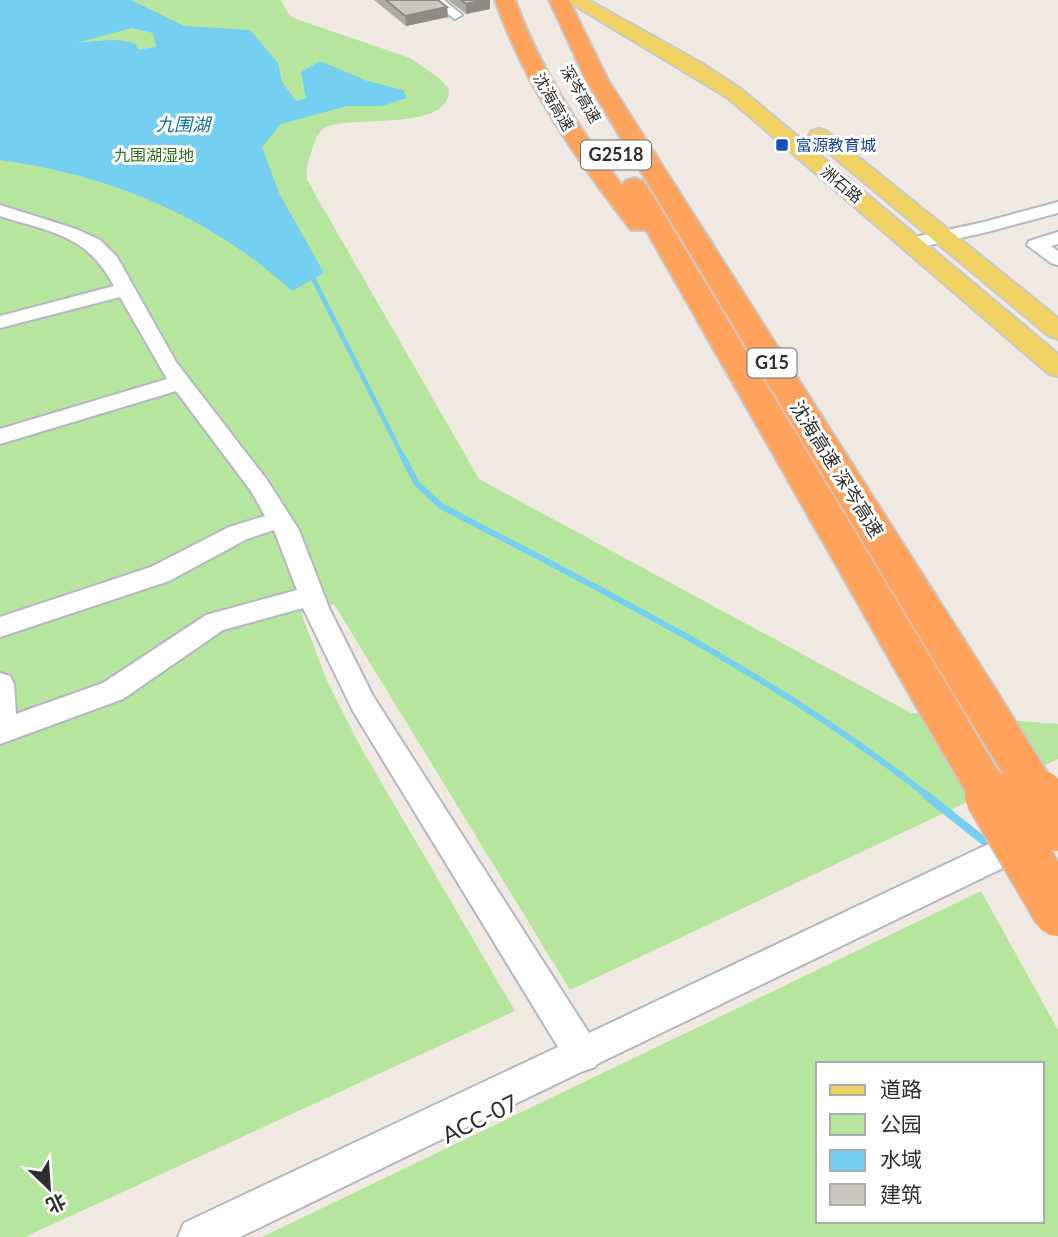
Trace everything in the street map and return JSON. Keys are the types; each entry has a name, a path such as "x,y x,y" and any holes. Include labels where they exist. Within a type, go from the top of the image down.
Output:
{"highway":[{"name":"沈海高速","path":"505,0 530,59 555,107 589,161 697,293"},
{"name":"沈海高速 深岑高速","path":"558,13 960,706 1058,911"},
{"name":"深岑高速","path":"560,57 697,293"},
{"name":"沈海高速 深岑高速","path":"697,293 960,706 1058,826"}],"main road":[{"path":"607,0 718,60 761,88"},
{"name":"洲石路","path":"558,13 694,67 735,94 1058,368"},
{"name":"洲石路","path":"800,120 1058,331"}],"street":[{"path":"435,0 455,15"},
{"path":"913,243 1058,207"},
{"path":"0,210 70,233 93,244 110,261 167,364 259,486 290,536 312,596 363,702 583,1055"},
{"path":"1058,237 1036,245 1058,260"},
{"path":"0,322 127,289"},
{"path":"0,437 181,382"},
{"path":"0,627 160,574 239,533 280,520"},
{"path":"0,684 1,731 113,691 215,622 312,596"},
{"path":"198,1237 1058,826"},
{"name":"ACC-07","path":"234,1237 725,1002"}],"green space":[{"name":"九围湖湿地","path":"0,0 281,0 289,15 296,19 410,58 439,78 449,89 445,103 434,112 417,117 354,122 323,129 317,137 309,160 307,180 479,479 911,713 1058,724 1058,759 570,990 334,604 301,613 327,681 360,746 515,1011 25,1237 0,1237"},
{"path":"981,891 1058,1030 1058,1237 262,1237"}],"water":[{"name":"九围湖","path":"0,0 131,0 184,26 250,30 278,63 282,82 296,101 306,98 301,72 320,61 367,81 403,90 407,98 382,106 347,106 281,124 262,147 279,193 324,273 292,291 227,241 156,203 80,176 0,160","holes":["132,28 153,33 156,47 138,50 136,44 121,40 76,43"]}],"building":[{"path":"386,0 438,0 447,7 405,16"},
{"path":"461,0 484,0 466,4"}],"waterway":[{"path":"311,274 404,459"},
{"path":"403,457 417,484 441,506 630,605 753,676 814,714 929,797"},
{"path":"926,795 994,849"}],"place":[{"name":"富源教育城","path":"782,145"}]}
